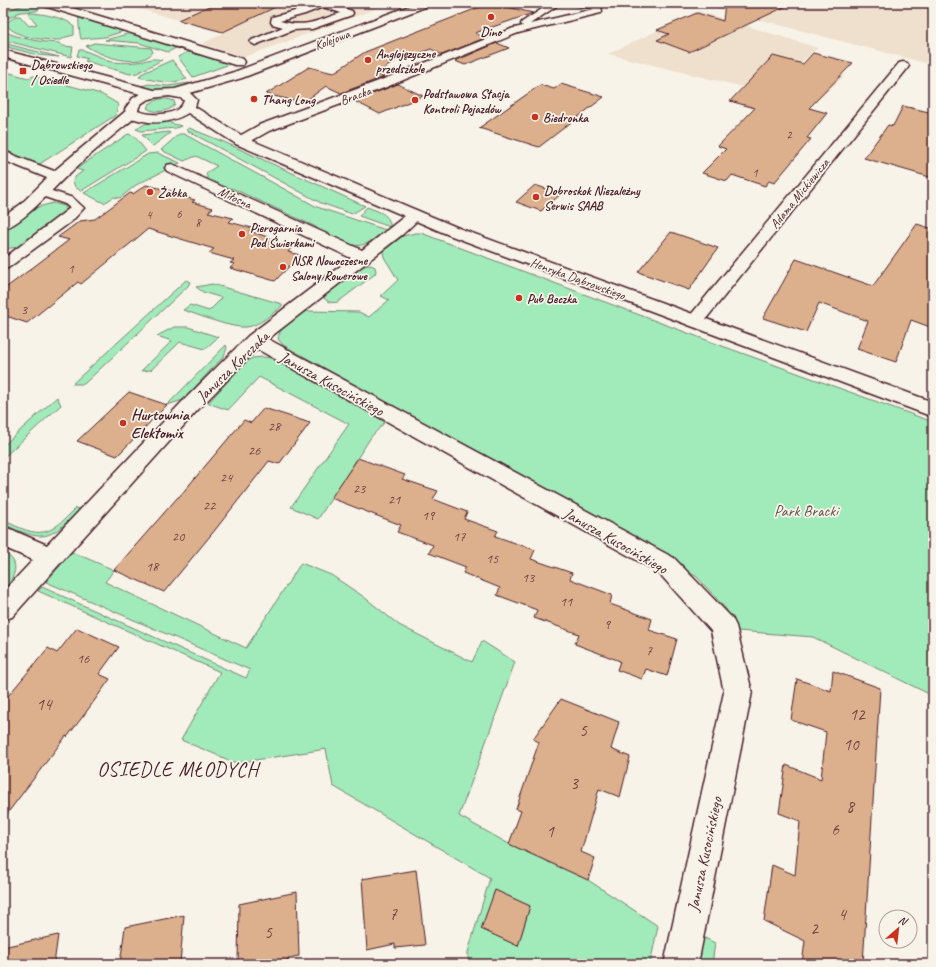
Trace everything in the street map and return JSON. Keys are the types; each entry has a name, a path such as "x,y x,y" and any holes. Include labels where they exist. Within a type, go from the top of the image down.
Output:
{"street":[{"path":"45,3 238,68"},
{"name":"Kolejowa","path":"175,93 238,68 426,3"},
{"name":"Bracka","path":"235,138 380,85 514,31"},
{"path":"3,53 88,78 155,94 175,93"},
{"name":"Adama Mickiewicza","path":"695,321 903,66"},
{"name":"Kolejowa","path":"167,118 180,114 189,104 238,68"},
{"path":"88,78 119,94 136,116 151,119 167,118"},
{"name":"Henryka Dąbrowskiego","path":"175,93 182,94 189,104 235,138"},
{"path":"3,224 43,192 56,177 132,109 138,100 155,94"},
{"name":"Henryka Dąbrowskiego","path":"167,118 235,138 455,232 933,410"},
{"path":"81,155 151,119"},
{"path":"3,155 56,177"},
{"name":"Miłosna","path":"172,168 363,257"},
{"name":"Janusza Korczaka","path":"3,609 188,408 254,340 363,257 415,215"},
{"name":"Janusza Kusocińskiego","path":"254,340 666,565 723,626 738,692 681,964"},
{"path":"3,536 51,557"}],"lane":[{"path":"514,31 557,3"},
{"path":"514,31 598,11 598,8 579,3"},
{"path":"324,4 349,13 309,27 292,27 275,22 275,19 302,12 324,4"},
{"path":"255,42 292,27"},
{"path":"3,265 67,218 78,208 69,201 43,192"}],"shaded area":[{"path":"119,3 392,3 244,57 202,44 223,33"},
{"path":"691,3 933,3 933,65 703,5"},
{"path":"699,11 818,48 800,63 845,75 813,104 608,54"}],"green space":[{"path":"28,3 34,3 41,6 37,11 20,12 3,21 3,12"},
{"path":"28,14 47,15 66,21 74,27 74,35 61,40 32,38 11,30 6,25 6,23 16,16 20,16 29,26 37,24"},
{"path":"79,17 124,31 105,37 81,39"},
{"path":"3,31 24,38 59,43 63,46 73,47 71,57 3,40"},
{"path":"131,33 176,48 168,52 139,43 105,40"},
{"path":"3,43 59,57 38,55 3,46"},
{"path":"94,43 151,48 153,52 147,57 139,60 120,60 101,54 86,46"},
{"path":"79,50 83,50 108,60 107,61 122,63 141,62 154,59 162,60 137,73 130,74 85,61 88,59 77,56"},
{"path":"187,52 230,64 193,77 178,57"},
{"path":"172,60 187,79 169,82 139,77 141,74"},
{"path":"3,71 28,78 34,76 101,94 118,104 116,115 38,165 3,149"},
{"path":"189,83 193,85 167,90 141,86 149,84 168,86"},
{"path":"159,99 174,101 175,105 165,111 158,112 147,108 149,104"},
{"path":"167,122 181,126 176,128 141,131 136,129 145,124"},
{"path":"189,128 224,142 365,206 352,214 321,203 186,130"},
{"path":"170,133 153,146 142,135"},
{"path":"128,134 134,136 146,151 81,191 75,187 73,181 75,177 83,171 76,169"},
{"path":"179,134 184,134 317,207 386,230 373,240 363,245 352,245 337,240 323,233 316,227 234,189 221,186 208,180 206,173 217,166 196,156 184,161 161,150"},
{"path":"158,153 180,163 136,185 120,198 114,197 104,203 84,193 148,154"},
{"path":"53,203 65,206 67,211 19,247 3,249 3,232 38,207"},
{"path":"367,207 386,216 390,223 390,227 359,216"},
{"name":"Park Bracki","path":"421,233 725,347 933,422 933,696 813,637 738,631 726,609 697,577 658,553 283,345 278,339 279,334 285,325 293,317 303,312 359,312 369,317 389,300 381,296 398,280 384,257 383,251 403,236"},
{"path":"371,265 375,267 375,274 338,302 330,302 324,298 325,295 363,266"},
{"path":"186,280 190,282 188,286 84,384 72,384"},
{"path":"212,284 282,304 282,306 261,322 247,327 224,324 183,310 190,305 209,311 222,298 203,292 196,287"},
{"path":"174,327 188,327 218,337 205,349 180,342 151,370 141,371 172,341 157,336"},
{"path":"226,345 227,348 224,356 183,400 167,405"},
{"path":"252,358 273,358 385,422 371,437 318,519 291,507 349,424 259,377 228,410 208,403 245,363"},
{"path":"57,397 61,405 3,458 3,446"},
{"path":"76,508 80,509 69,520 60,528 45,536 28,534 3,524 3,520 26,530 43,532 51,530 58,525"},
{"path":"72,552 114,570 105,582 246,648 301,563 331,575 364,597 399,625 472,662 482,641 515,662 459,816 509,844 588,880 658,926 650,964 468,964 468,952 490,878 333,786 326,749 236,763 181,740 220,672 38,591 42,587 246,678 250,670 46,582","holes":["495,890 530,906 518,946 482,929"]},
{"path":"3,553 9,556 13,561 15,570 13,576 3,591"},
{"path":"695,933 715,943 712,964 692,964"}],"building":[{"path":"216,3 284,3 223,32 178,20"},
{"path":"490,3 533,13 475,33 485,38 442,55 431,49 407,58 406,54 376,74 384,77 341,93 326,86 303,103 266,94 309,67 333,73 365,52"},
{"path":"725,3 793,3 689,52 657,40 669,34 657,30 697,13 723,21"},
{"path":"497,43 509,48 465,65 455,61"},
{"path":"813,53 853,63 809,108 827,113 807,138 811,139 774,183 769,181 765,186 732,175 727,181 702,173 726,149 718,146 755,108 730,101 773,56 803,64"},
{"path":"398,84 423,96 380,114 354,101"},
{"name":"Biedronka","path":"561,84 604,97 539,147 479,128 540,85 554,89"},
{"path":"903,106 933,113 933,178 864,158 888,125 893,126"},
{"path":"146,185 176,192 173,194 195,200 192,202 213,208 208,212 233,218 229,222 252,228 249,231 271,238 268,241 292,247 288,252 300,255 275,281 230,268 235,264 230,263 234,260 209,253 214,249 148,229 81,284 78,282 27,323 3,315 3,290 69,240 58,237 80,221 95,219 130,193 133,194"},
{"path":"535,185 561,194 541,211 516,202"},
{"path":"917,224 933,229 933,328 911,320 896,362 857,349 868,321 819,303 806,332 763,318 796,259 873,286"},
{"path":"671,232 718,248 689,290 638,272"},
{"name":"Hurtownia Elektomix","path":"129,392 167,405 117,456 77,441"},
{"path":"264,408 310,423 279,464 269,461 164,592 114,570 179,497 244,420 251,423"},
{"path":"358,458 405,475 402,479 438,491 433,499 467,512 464,519 498,531 495,536 535,550 531,559 572,573 570,579 612,595 610,604 652,619 649,630 677,639 667,676 646,669 642,679 617,670 620,661 575,644 579,634 534,618 537,610 497,595 500,588 463,573 466,567 429,553 433,545 397,532 401,525 331,498"},
{"path":"77,628 119,647 99,674 110,679 84,715 67,737 66,736 3,819 3,702 48,648 57,653"},
{"path":"833,671 880,688 863,964 802,964 805,941 764,921 772,865 795,875 800,821 779,813 786,765 821,779 826,732 791,720 797,679 831,691"},
{"path":"561,699 619,722 611,749 630,757 620,797 599,789 581,852 595,858 588,880 509,844 521,811 516,809 539,742 533,739"},
{"path":"416,870 425,945 395,948 395,944 367,950 362,879"},
{"path":"495,890 530,906 518,946 481,929"},
{"path":"297,892 299,956 288,958 288,964 238,964 239,904"},
{"path":"184,915 180,964 120,964 125,927"},
{"path":"58,935 54,964 3,964 3,947"}],"place":[{"name":"Dino","path":"491,17"},
{"name":"Anglojęzyczne przedszkole","path":"368,60"},
{"name":"Dąbrowskiego / Osiedle","path":"23,71"},
{"name":"Thang Long","path":"254,99"},
{"name":"Podstawowa Stacja Kontroli Pojazdów","path":"415,100"},
{"name":"Biedronka","path":"535,117"},
{"name":"Żabka","path":"150,192"},
{"name":"Dobroskok Niezależny Serwis SAAB","path":"536,197"},
{"name":"Pierogarnia Pod Świerkami","path":"242,234"},
{"name":"NSR Nowoczesne Salony Rowerowe","path":"283,267"},
{"name":"Pub Beczka","path":"519,298"},
{"name":"Hurtownia Elektomix","path":"123,423"}],"district":[{"name":"OSIEDLE MŁODYCH","path":"178,769"}]}
